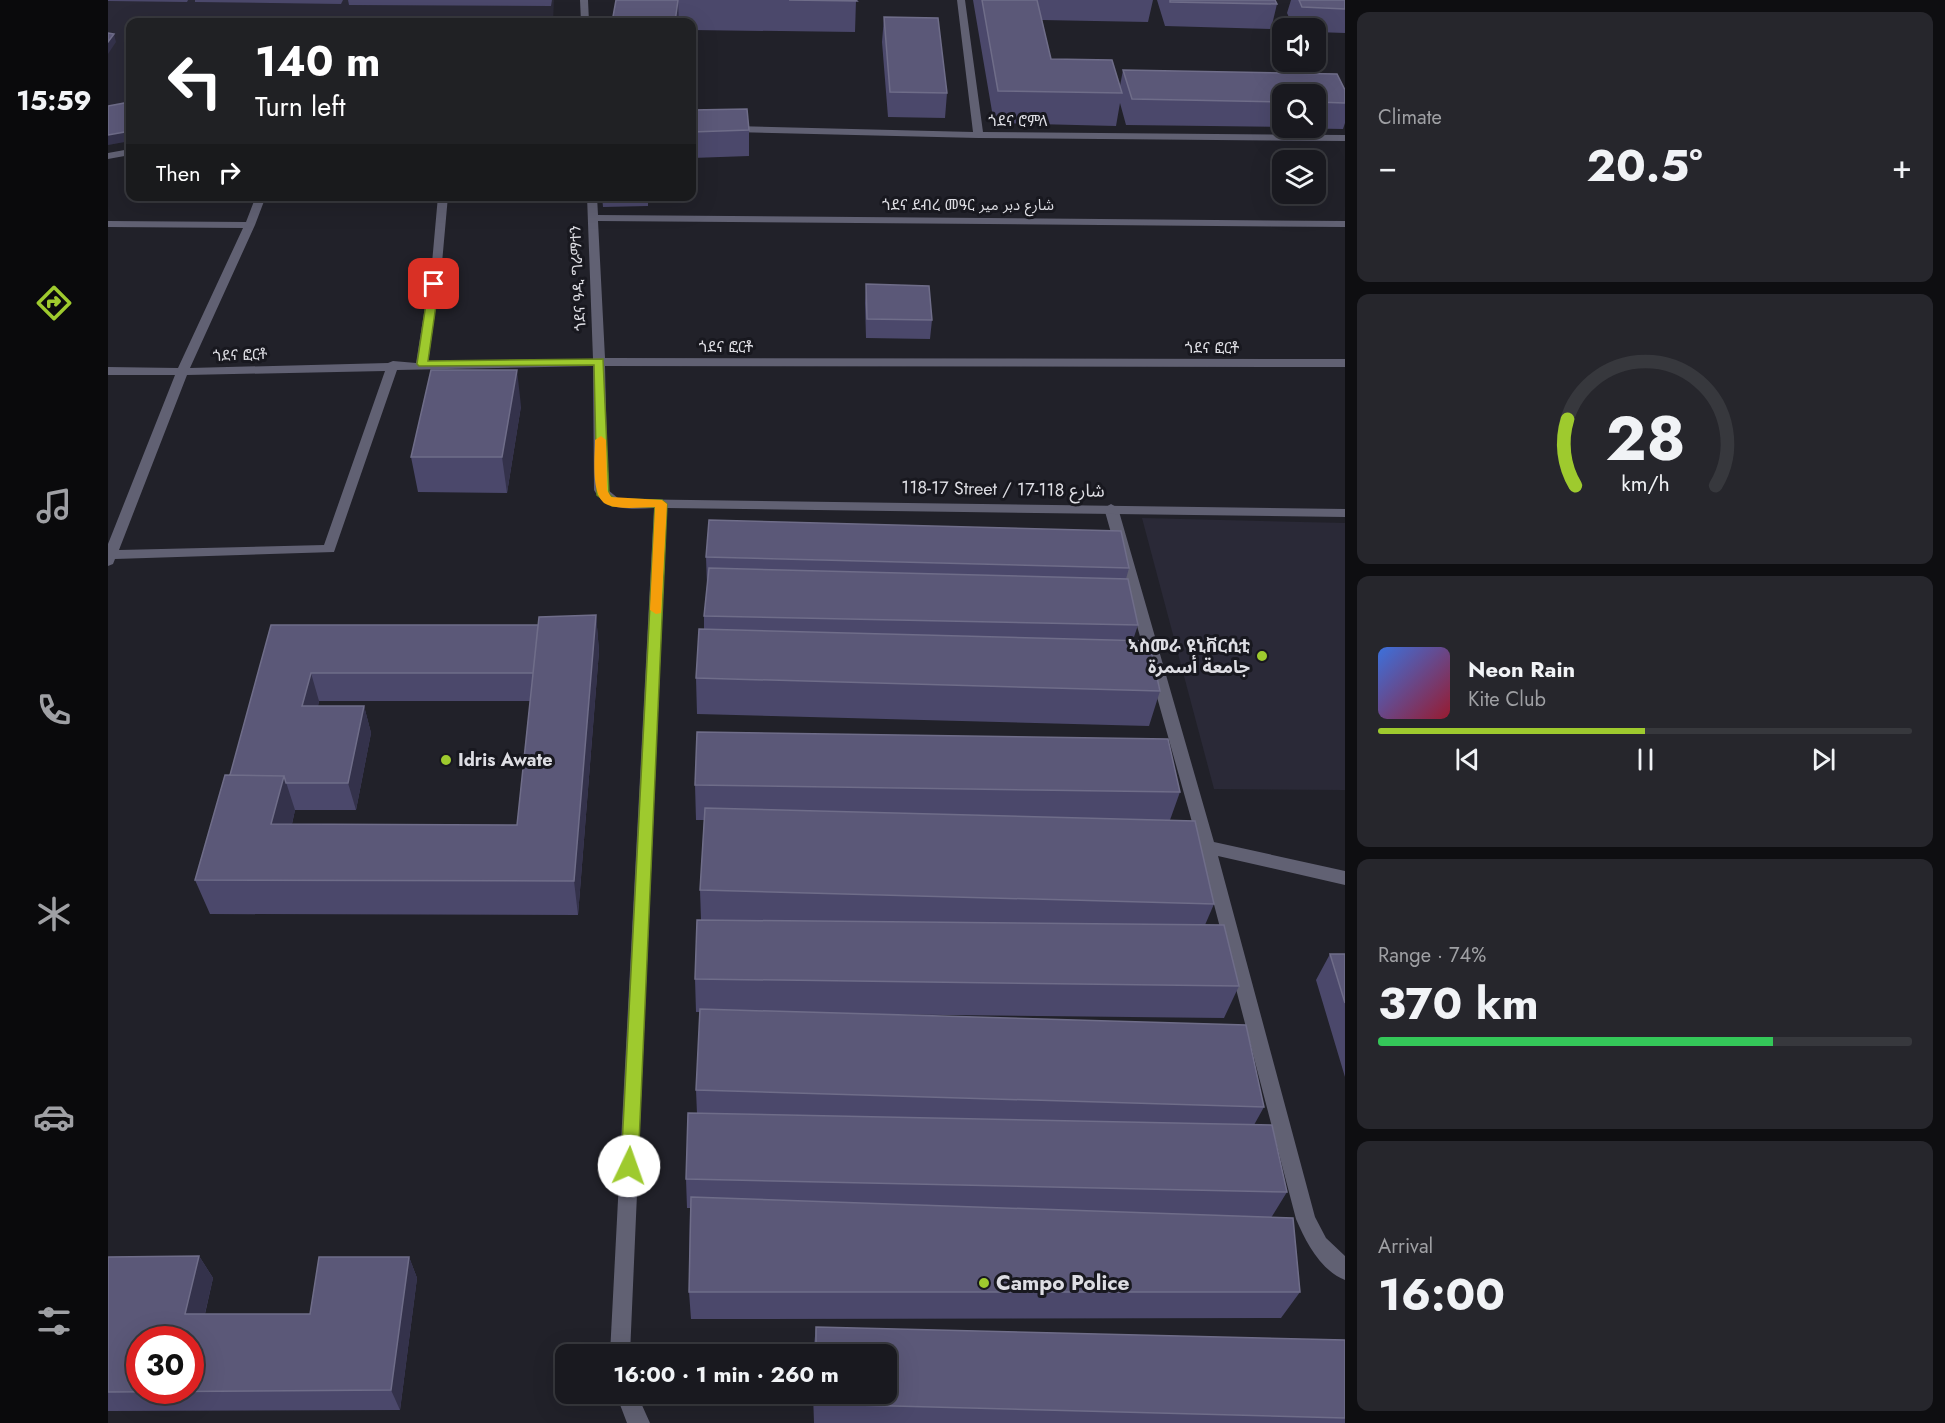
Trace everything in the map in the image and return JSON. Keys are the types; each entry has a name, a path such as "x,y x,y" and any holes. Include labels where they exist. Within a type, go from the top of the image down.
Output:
{"street":[{"path":"584,0 585,18"},
{"path":"962,0 978,135"},
{"name":"ጎደና ሮምለ","path":"696,128 978,135 1345,138"},
{"path":"108,156 126,153"},
{"path":"259,201 182,372 109,557 329,549 393,365"},
{"path":"422,364 437,263 443,201"},
{"name":"ጎደና ዓዲ ግራማተን","path":"592,201 602,490 607,500"},
{"name":"ጎደና ደብረ መዓር شارع دبر مير","path":"592,218 1345,224"},
{"path":"108,224 250,225"},
{"name":"ጎደና ፎርቶ","path":"108,370 182,372 422,364 599,362 1345,363"},
{"name":"118-17 Street / شارع 118-17","path":"607,500 662,504 1111,508 1345,513"},
{"path":"620,1344 662,504"},
{"path":"1111,508 1207,847 1306,1219 1319,1245 1345,1270"},
{"path":"1207,847 1345,878"},
{"path":"630,1404 639,1423"}],"shaded area":[{"path":"108,0 554,0 553,18 126,18 126,142 108,145"},
{"name":"ኣስመራ ዩኒቨርሲቲ جامعة أسمرة","path":"1142,518 1345,523 1345,790 1214,789"}],"building":[{"path":"616,0 678,0 676,18 613,18"},
{"path":"789,0 856,0 857,1"},
{"path":"982,0 1037,0 1051,59 1112,60 1122,93 998,91"},
{"path":"1170,0 1275,0 1277,4 1170,2"},
{"path":"1299,0 1345,0 1345,9 1302,7"},
{"path":"884,17 938,18 947,93 890,92"},
{"path":"108,33 114,34 108,42"},
{"path":"1123,70 1337,74 1345,90 1345,103 1326,102 1326,84 1272,84 1272,102 1132,99"},
{"path":"126,103 126,132 108,135 108,106"},
{"path":"747,109 749,130 696,132 696,110"},
{"path":"866,284 929,286 932,320 867,319"},
{"path":"431,370 517,370 502,457 411,457"},
{"path":"709,520 1121,531 1129,568 706,557"},
{"path":"709,568 1128,579 1138,625 704,616"},
{"path":"596,615 574,881 195,880 225,775 284,776 271,824 517,825 539,617"},
{"path":"271,625 538,625 533,673 311,673 302,706 364,706 348,783 286,783 284,776 230,775"},
{"path":"699,629 1149,641 1160,691 696,678"},
{"path":"697,732 1168,739 1180,792 695,785"},
{"path":"705,808 1195,821 1214,904 700,890"},
{"path":"697,920 1224,925 1239,986 695,979"},
{"path":"1330,954 1345,954 1345,1003"},
{"path":"700,1009 1246,1025 1264,1107 696,1090"},
{"path":"688,1113 1272,1125 1287,1192 686,1179"},
{"name":"Campo Police","path":"691,1197 1293,1218 1300,1292 689,1292"},
{"path":"199,1256 185,1314 310,1314 319,1257 409,1257 391,1390 204,1391 204,1326 126,1326 126,1392 108,1392 108,1257"},
{"path":"816,1327 1345,1340 1345,1418 817,1404 897,1404 897,1344 816,1344"}],"slow traffic":[{"path":"601,440 602,490 607,500 662,504 656,610"}],"place":[{"name":"ኣስመራ ዩኒቨርሲቲ جامعة أسمرة","path":"1262,656"},
{"name":"Idris Awate","path":"446,760"},
{"name":"Campo Police","path":"984,1283"}],"route":[{"path":"434,284 422,364 599,362 603,495 612,502 662,504 629,1166"}]}
